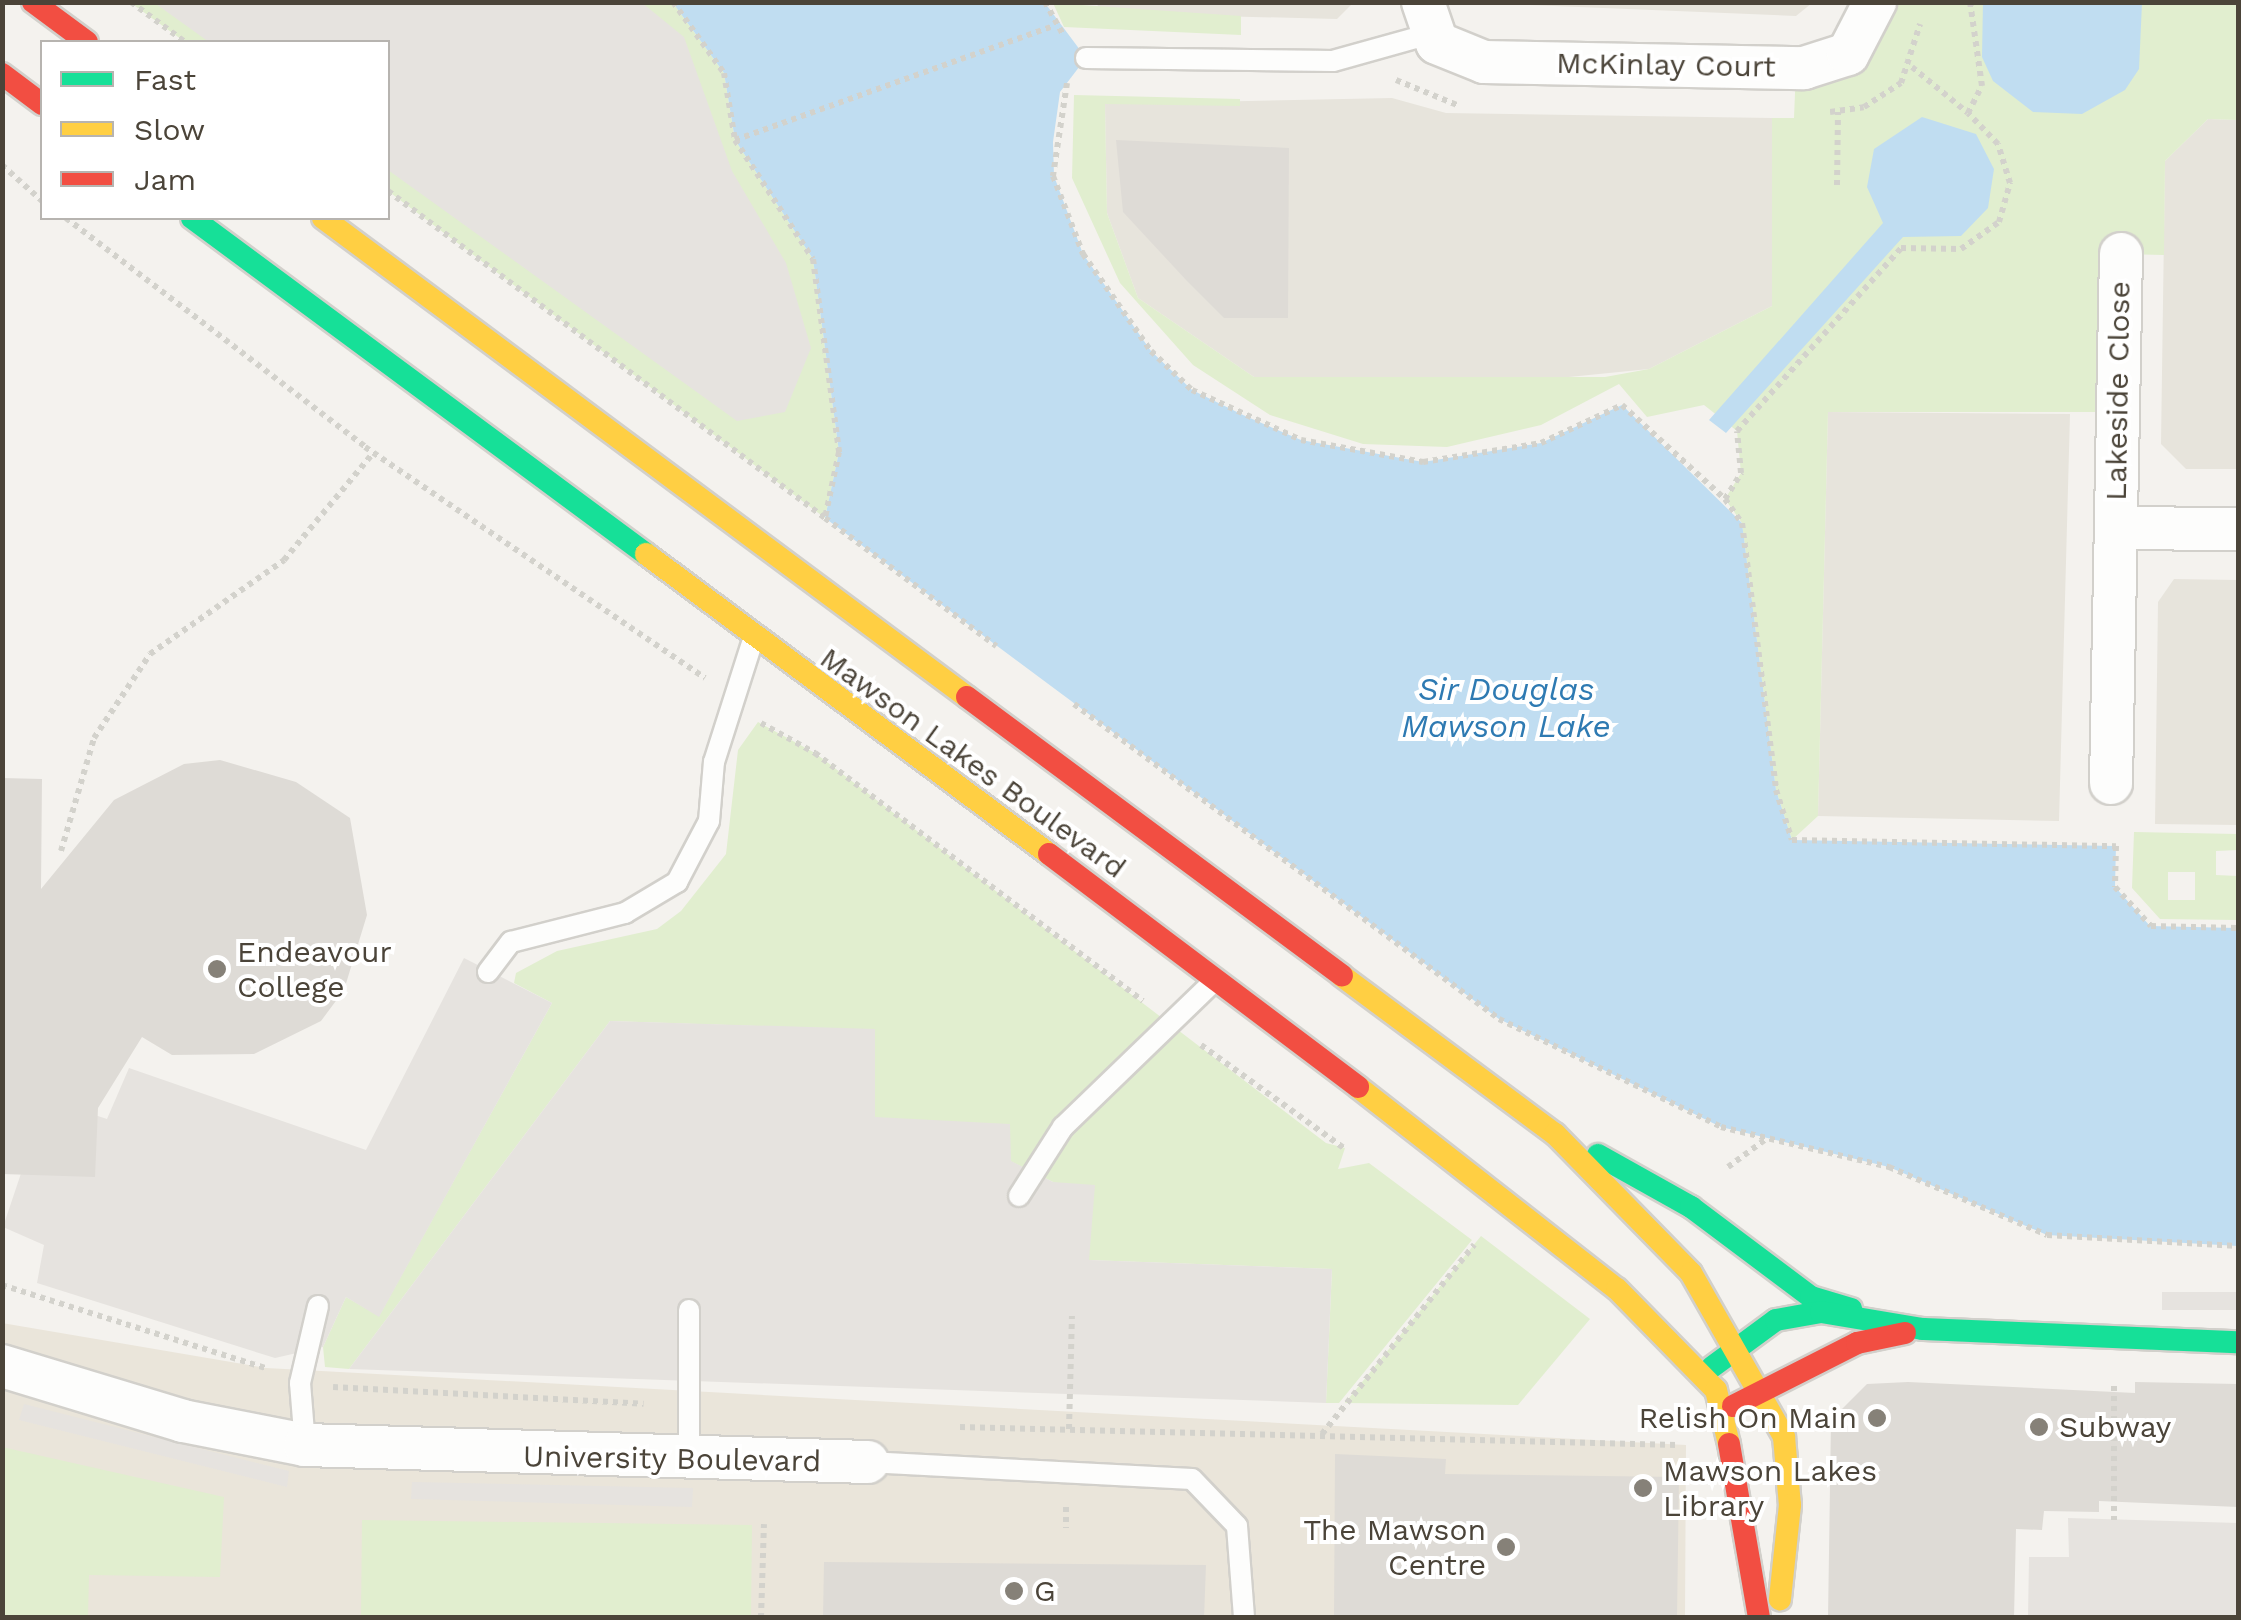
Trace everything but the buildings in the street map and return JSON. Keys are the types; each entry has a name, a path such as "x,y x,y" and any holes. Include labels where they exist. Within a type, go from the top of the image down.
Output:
{"street":[{"path":"32,2 84,40"},
{"name":"McKinlay Court","path":"1426,18 1453,54 1484,62 1804,68 1848,54 1875,2"},
{"path":"2,74 40,102"},
{"name":"Mawson Lakes Boulevard","path":"195,220 753,640 1218,978 1618,1290 1706,1372 1724,1411 1759,1618"},
{"name":"Mawson Lakes Boulevard","path":"327,220 1554,1134 1691,1273 1741,1345 1763,1388 1784,1437 1790,1505 1778,1618"},
{"name":"Lakeside Close","path":"2112,784 2120,254"},
{"name":"Lakeside Close","path":"2116,528 2238,529"},
{"path":"1554,1134 1691,1207 1812,1297 1923,1329"},
{"path":"1706,1372 1776,1320 1821,1312 1923,1329 2114,1340 2238,1342"},
{"path":"1724,1411 1858,1343 1923,1329"},
{"name":"University Boulevard","path":"2,1366 183,1422 305,1445 868,1462"}],"lane":[{"name":"McKinlay Court","path":"1086,58 1333,61 1426,18"},
{"path":"488,972 511,942 625,913 677,882 710,822 730,696 753,640"},
{"path":"1018,1196 1063,1127 1218,978"},
{"path":"305,1445 300,1382 318,1306"},
{"path":"689,1310 689,1459"},
{"name":"University Boulevard","path":"868,1462 1165,1471 1218,1498 1244,1554 1244,1618"}],"path":[{"path":"131,2 182,40"},
{"path":"673,2 724,73 734,140 814,259 839,452 824,518"},
{"path":"1045,2 1054,26 1086,58 1060,92 1054,176 1110,298 1192,390 1300,440 1423,462 1541,443 1622,405 1725,499 1742,523 1776,790 1792,840 2116,846 2115,887 2150,926 2238,928"},
{"path":"1968,113 1982,86 1970,2"},
{"path":"734,140 1054,26"},
{"path":"1725,499 1741,473 1737,432 1901,248 1962,249 1999,222 2010,184 1998,144 1968,113 1912,67"},
{"path":"1837,185 1838,112"},
{"path":"2,164 40,200"},
{"path":"390,192 1010,657"},
{"path":"69,220 373,454 730,696 1174,1024 1326,1143 1364,1145"},
{"path":"61,851 94,738 150,654 284,560 373,454"},
{"path":"1058,692 1499,1019 1721,1127 1889,1167 2047,1235 2238,1246"},
{"path":"1714,1182 1767,1139"},
{"path":"1322,1434 1481,1236"},
{"path":"2,1285 300,1382 626,1400 689,1415"},
{"path":"1066,1528 1072,1316"},
{"path":"2114,1340 2114,1520"},
{"path":"949,1426 1686,1445"},
{"path":"761,1618 764,1524"}],"shaded area":[{"path":"641,2 684,37 732,171 786,263 811,348 785,412 737,421 390,171 390,40 206,40 156,4"},
{"path":"1098,2 1353,3 1337,19 1097,13"},
{"path":"1483,3 1812,3 1796,16"},
{"path":"1392,98 1446,113 1772,118 1772,306 1649,369 1529,381 1254,377 1138,298 1107,213 1105,104"},
{"path":"2208,119 2238,120 2238,469 2186,469 2161,444 2165,161"},
{"path":"1828,412 2070,414 2059,821 1818,816"},
{"path":"2174,579 2238,580 2238,825 2155,824 2158,602"},
{"path":"464,958 552,1003 379,1317 346,1297 323,1347 275,1358 37,1283 44,1245 3,1227 46,1099 107,1119 129,1068 366,1150"},
{"path":"610,1021 875,1029 875,1117 1010,1124 1011,1161 1053,1182 1095,1185 1089,1260 1332,1269 1326,1403 349,1369"},
{"path":"2162,1292 2238,1292 2238,1310 2162,1310"},
{"path":"2,1323 266,1368 1686,1445 1685,1617 3,1617"},
{"path":"24,1404 289,1471 287,1487 19,1420"},
{"path":"412,1482 693,1488 692,1507 411,1499"},
{"path":"2068,1518 2238,1523 2238,1617 2028,1617 2029,1557 2069,1557"}],"green space":[{"path":"131,3 673,3 724,73 735,140 813,259 839,452 825,518 390,192 390,40 182,40"},
{"path":"1053,3 1241,16 1241,35 1064,27"},
{"path":"1875,3 2238,3 2238,120 2208,119 2165,161 2164,255 2121,254 2118,412 1828,412 1818,816 1792,840 1776,790 1742,523 1725,499 1741,473 1737,431 1704,405 1647,417 1619,384 1541,425 1447,447 1363,444 1270,415 1193,365 1120,283 1072,178 1074,95 1240,99 1240,106 1105,104 1107,213 1138,298 1254,377 1605,377 1649,369 1772,306 1772,118 1794,118 1796,68"},
{"path":"758,722 815,753 1326,1143 1345,1148 1338,1169 1369,1163 1472,1240 1339,1403 1326,1403 1332,1269 1088,1260 1053,1182 1010,1161 1009,1125 875,1118 875,1030 610,1021 349,1369 325,1367 323,1347 346,1297 379,1316 552,1003 514,983 516,973 557,951 657,929 681,911 726,854 738,750"},
{"path":"2134,832 2238,834 2238,850 2216,851 2216,875 2238,876 2238,920 2160,919 2132,888","holes":["2168,872 2195,872 2195,900 2168,900"]},
{"path":"1481,1236 1590,1319 1518,1405 1345,1403"},
{"path":"2,1447 224,1497 220,1577 89,1575 88,1617 3,1617"},
{"path":"362,1520 752,1525 751,1617 361,1617"}],"water":[{"path":"1983,2 2142,3 2139,69 2125,90 2082,114 2033,112 1993,81 1982,57"},
{"name":"Sir Douglas Mawson Lake","path":"673,3 1045,3 1086,58 1060,92 1053,142 1054,176 1083,254 1151,351 1192,390 1301,440 1423,462 1541,443 1622,405 1742,523 1776,790 1792,840 2116,846 2115,887 2150,926 2238,928 2238,1246 2047,1235 1889,1167 1721,1127 1499,1019 825,518 839,452 813,259 735,140 724,73"},
{"path":"1922,117 1976,134 1994,169 1988,208 1961,236 1903,237 1726,433 1709,420 1883,223 1867,187 1874,149"}],"traffic: fast":[{"path":"195,220 646,554"},
{"path":"1598,1155 1691,1207 1811,1297 1851,1309"},
{"path":"1712,1367 1776,1320 1821,1312 1923,1329 2238,1342"}],"traffic: slow":[{"path":"326,220 967,697"},
{"path":"646,554 1049,854"},
{"path":"1342,976 1555,1134 1691,1273 1784,1437 1790,1505 1780,1599"},
{"path":"1358,1087 1617,1289 1716,1390 1729,1444"}],"traffic: jam":[{"path":"33,2 84,40"},
{"path":"2,74 40,102"},
{"path":"967,697 1342,976"},
{"path":"1049,854 1358,1087"},
{"path":"1733,1406 1857,1343 1905,1333"},
{"path":"1729,1444 1759,1618"}],"place":[{"name":"Endeavour College","path":"217,969"},
{"name":"Relish On Main","path":"1877,1418"},
{"name":"Subway","path":"2039,1427"},
{"name":"Mawson Lakes Library","path":"1643,1488"},
{"name":"The Mawson Centre","path":"1506,1547"},
{"name":"G","path":"1014,1591"}]}
